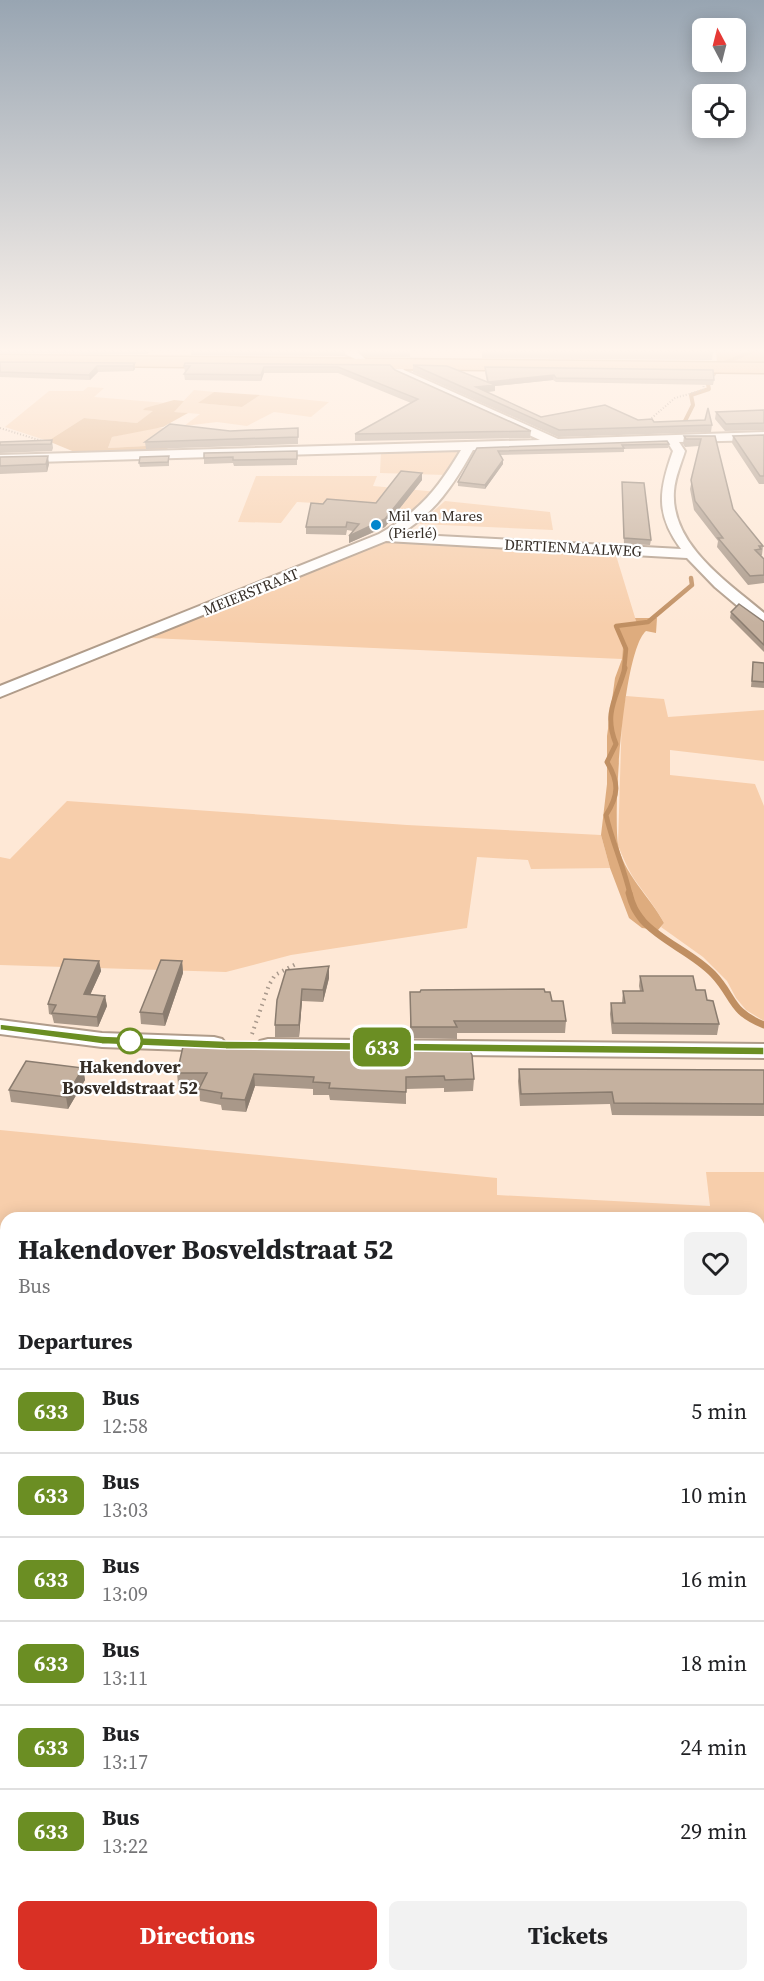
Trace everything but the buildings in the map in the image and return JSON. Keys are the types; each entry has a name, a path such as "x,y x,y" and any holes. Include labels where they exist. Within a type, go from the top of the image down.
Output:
{"street":[{"path":"553,441 559,444"},
{"path":"0,459 613,441"},
{"path":"673,441 679,451 668,484 668,506 675,527 691,554 764,621"},
{"name":"MEIERSTRAAT","path":"0,692 384,537 411,522 435,503 469,446"},
{"name":"DERTIENMAALWEG","path":"384,537 691,554"},
{"path":"0,1027 102,1040 241,1045 764,1051"}],"path":[{"path":"241,1045 275,975 296,964"}],"shaded area":[{"path":"49,441 110,441 108,448 164,445 168,449 159,451 77,453"},
{"path":"110,441 158,441 164,445 108,448"},
{"path":"452,449 459,454 445,475 380,473 381,450"},
{"path":"256,476 377,476 373,486 438,492 416,514 368,506 297,502 281,523 238,522"},
{"path":"445,501 550,512 553,530 419,524"},
{"path":"388,540 615,552 637,624 617,624 623,645 622,659 150,638"},
{"path":"635,618 657,618 656,633 646,631 638,644 631,668 619,767 618,844 625,865 664,923 658,930 642,928 629,918 610,868 601,835 607,784 607,736 615,678 622,659 623,645 617,624 637,624"},
{"path":"626,696 664,699 668,717 764,710 764,761 670,750 670,775 755,784 764,806 764,1021 746,1010 727,981 703,957 661,927 664,923 634,879 622,855 618,845 622,713"},
{"path":"67,801 407,825 601,835 610,868 531,869 528,860 477,857 467,928 291,955 226,972 0,965 0,857 10,859"},
{"path":"0,1130 497,1178 497,1195 710,1206 706,1172 764,1172 764,1212 0,1212"}],"waterway":[{"path":"624,670 626,649 616,626 648,622 692,585 691,578"},
{"path":"625,668 611,714 612,733 616,744 607,762 614,776 616,788 606,815 630,894"},
{"path":"629,893 634,908 643,921 705,967 720,982 738,1009 764,1025"}],"bus line":[{"name":"633","path":"0,1027 102,1040 226,1045 764,1051"}],"place":[{"name":"Mil van Mares (Pierlé)","path":"376,525"},
{"name":"Hakendover Bosveldstraat 52","path":"130,1041"}]}
